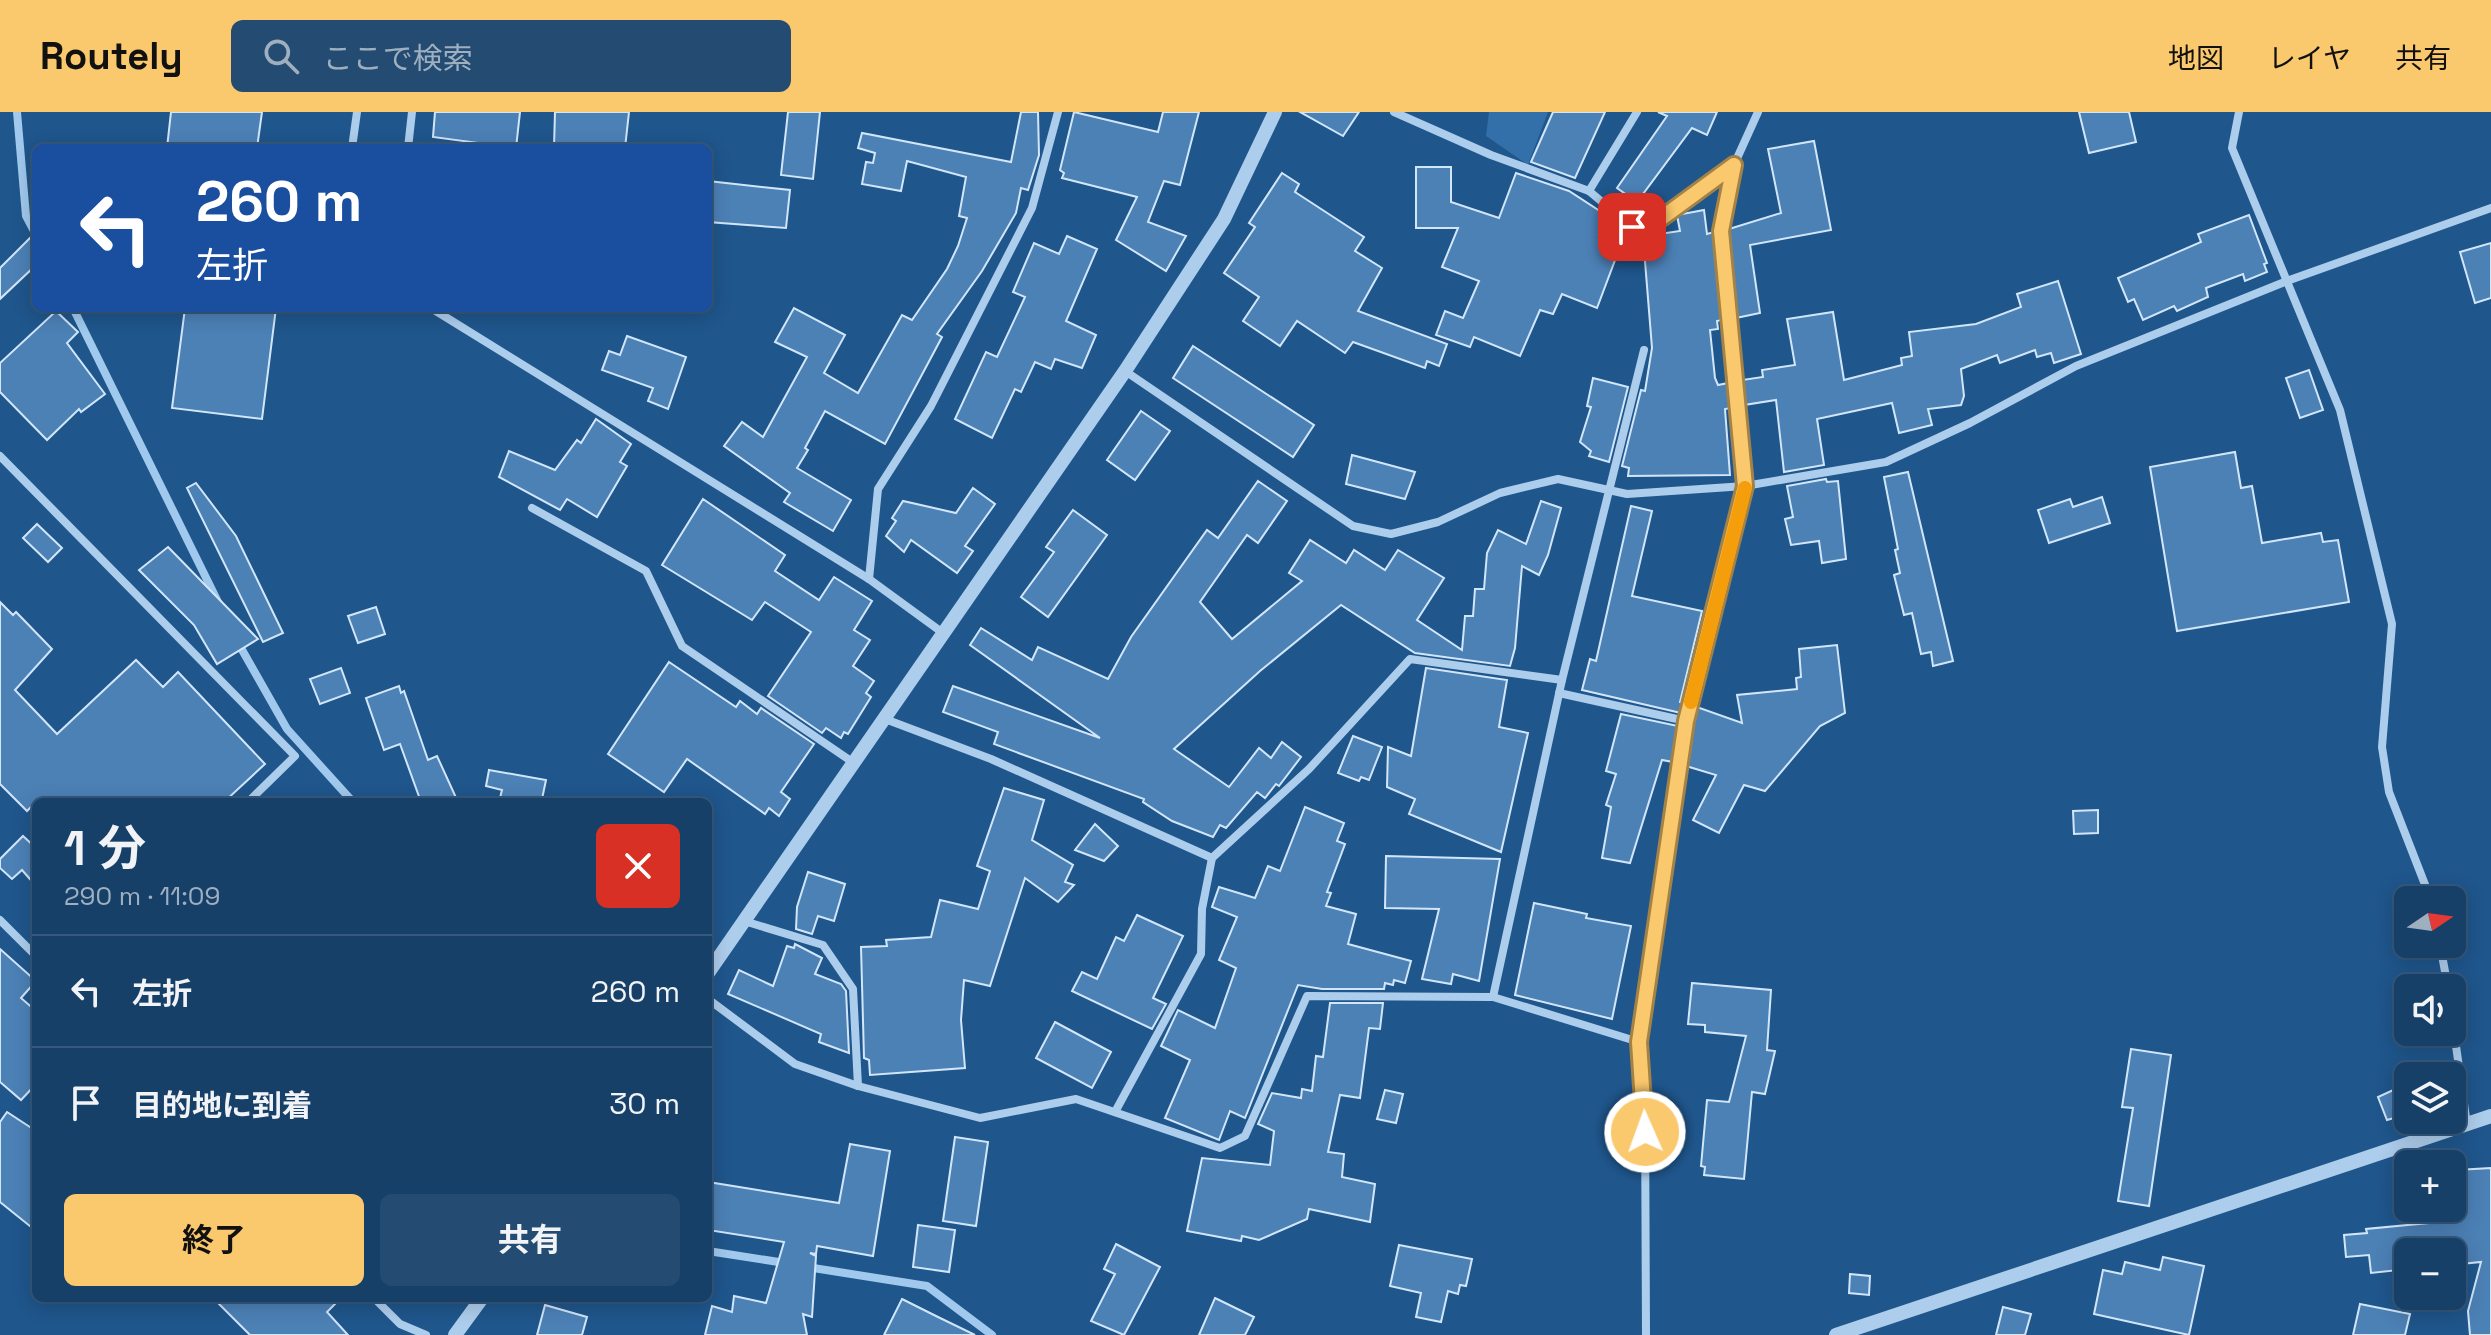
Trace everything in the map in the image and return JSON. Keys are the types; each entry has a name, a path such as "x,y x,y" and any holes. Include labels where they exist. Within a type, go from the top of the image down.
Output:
{"street":[{"path":"353,144 357,112"},
{"path":"408,144 412,112"},
{"path":"869,579 878,489 931,406 1032,208 1058,112"},
{"path":"712,967 1125,371 1224,219 1275,112"},
{"path":"1394,112 1477,149 1589,191 1632,227 1659,220 1734,165"},
{"path":"1589,191 1637,112"},
{"path":"1646,1335 1645,1103 1639,1042 1686,721 1745,486 1721,231 1734,165 1758,112"},
{"path":"2239,112 2232,148 2340,410 2392,624 2382,747 2389,792 2426,886"},
{"path":"1125,371 1353,526 1391,534 1438,522 1500,493 1558,479 1627,494 1745,486 1886,462 1970,423 2076,366 2287,281 2491,208"},
{"path":"437,312 869,579 943,633"},
{"path":"1493,997 1562,680 1644,350"},
{"path":"0,456 295,756 252,798"},
{"path":"532,508 646,571 682,646 854,763"},
{"path":"1115,1112 1201,954 1202,909 1212,858 1309,769 1410,659 1562,680"},
{"path":"1559,693 1686,721"},
{"path":"885,719 991,759 1212,858"},
{"path":"0,920 32,952"},
{"path":"744,921 823,945 853,989 858,1086"},
{"path":"712,1002 795,1064 858,1086 980,1118 1076,1099 1220,1148 1245,1136 1307,996 1493,997 1639,1042"},
{"path":"2456,1046 2467,1125"},
{"path":"1836,1335 2491,1116"},
{"path":"378,1302 400,1324 426,1335"},
{"path":"455,1335 479,1302"}],"shaded area":[{"path":"1489,112 1548,112 1528,165 1486,136"}],"building":[{"path":"171,112 262,112 258,144 167,144"},
{"path":"435,112 520,112 516,144 486,144 433,137"},
{"path":"555,112 629,112 625,144 554,144"},
{"path":"788,112 820,112 813,179 781,175"},
{"path":"1021,112 1038,112 1039,155 1028,190 1021,188 1016,213 982,271 937,334 942,337 885,444 825,411 805,448 808,450 797,468 851,500 833,531 784,502 790,493 724,446 742,422 763,437 807,357 775,342 794,308 845,335 824,373 858,393 902,315 912,320 947,269 958,246 967,218 959,216 966,177 907,161 901,191 862,184 866,162 873,163 875,153 858,148 862,133 1011,162"},
{"path":"1074,112 1158,132 1163,112 1199,112 1180,185 1164,181 1148,222 1186,236 1166,271 1116,240 1137,197 1062,178 1064,173 1060,170"},
{"path":"1300,112 1359,112 1343,136"},
{"path":"1553,112 1605,112 1575,178 1531,162"},
{"path":"1658,112 1717,112 1707,135 1692,128 1637,202 1617,188 1667,116"},
{"path":"2079,112 2129,112 2136,142 2089,153"},
{"path":"1814,141 1831,230 1750,245 1760,313 1736,318 1729,229 1781,213 1768,149"},
{"path":"1416,167 1451,167 1451,202 1499,218 1516,173 1569,191 1609,217 1599,234 1613,240 1623,239 1597,308 1562,294 1553,314 1540,310 1520,356 1474,337 1470,347 1436,335 1445,311 1463,318 1479,281 1442,267 1458,228 1416,228"},
{"path":"1282,173 1299,184 1295,192 1364,237 1355,251 1382,268 1358,311 1447,344 1439,366 1427,361 1425,368 1353,342 1345,353 1297,321 1280,346 1243,321 1259,297 1224,273 1255,227 1249,223"},
{"path":"712,181 790,190 786,228 712,222"},
{"path":"1704,210 1707,234 1714,232 1722,320 1717,321 1718,329 1710,330 1715,378 1718,385 1728,383 1731,408 1725,409 1730,475 1628,476 1629,468 1622,466 1641,390 1645,391 1652,348 1644,249 1653,235 1680,231 1677,215"},
{"path":"2249,215 2267,263 2264,264 2267,272 2245,281 2243,274 2206,288 2208,297 2177,311 2174,306 2143,320 2134,299 2128,302 2118,278 2201,242 2198,234"},
{"path":"32,236 32,269 0,299 0,268"},
{"path":"1067,236 1097,249 1066,321 1096,335 1082,368 1055,359 1051,369 1035,362 1021,392 1015,389 992,438 955,419 986,352 997,357 1025,297 1013,292 1034,243 1059,254"},
{"path":"2491,243 2491,298 2475,303 2460,252"},
{"path":"2058,281 2081,354 2054,363 2051,353 2037,357 2035,350 2000,363 1997,355 1961,369 1964,396 1961,405 1928,409 1932,425 1899,433 1892,403 1817,419 1824,465 1784,472 1776,400 1744,405 1742,380 1763,377 1762,370 1795,365 1787,319 1833,312 1844,380 1902,365 1901,358 1912,356 1909,332 1976,324 2021,307 2017,294"},
{"path":"57,312 78,332 67,343 105,394 81,412 79,409 47,440 0,392 0,363"},
{"path":"184,312 275,312 262,419 172,408"},
{"path":"627,336 686,357 668,409 648,401 653,388 602,370 609,351 620,355"},
{"path":"1193,346 1314,425 1293,457 1173,378"},
{"path":"2309,370 2323,410 2300,418 2286,378"},
{"path":"1593,378 1628,387 1609,462 1589,456 1591,451 1580,442 1591,407 1587,406"},
{"path":"1141,411 1170,431 1135,480 1107,460"},
{"path":"596,419 631,444 620,462 627,466 597,517 567,499 560,510 499,477 509,451 555,470 577,440 581,443"},
{"path":"2235,452 2241,488 2252,486 2262,543 2321,533 2323,542 2338,540 2349,602 2177,631 2150,467"},
{"path":"1352,455 1415,472 1405,499 1346,484"},
{"path":"1908,472 1953,661 1933,666 1931,652 1921,654 1912,613 1904,615 1894,575 1900,573 1895,550 1898,549 1884,477"},
{"path":"1826,479 1827,482 1838,481 1846,559 1822,563 1819,541 1791,545 1785,519 1793,517 1787,486"},
{"path":"1258,481 1287,501 1258,543 1247,535 1200,602 1232,639 1302,581 1289,573 1310,540 1346,563 1354,550 1385,570 1398,550 1444,578 1417,620 1462,650 1465,616 1473,616 1475,589 1484,589 1487,553 1498,530 1526,544 1541,501 1561,508 1539,575 1522,566 1515,648 1510,666 1415,653 1341,605 1260,671 1174,749 1229,787 1259,748 1271,758 1282,742 1301,757 1279,786 1276,784 1265,798 1257,792 1226,828 1220,825 1213,837 1172,821 1143,802 1144,799 994,744 998,732 943,712 953,686 1100,738 970,645 981,628 1032,660 1038,647 1108,679 1131,637 1207,530 1218,538"},
{"path":"196,483 236,536 283,633 263,642 187,488"},
{"path":"973,488 995,504 965,546 973,551 957,573 911,540 904,552 886,536 896,521 892,518 903,501 956,513"},
{"path":"2102,497 2110,523 2049,543 2038,510 2070,499 2073,507"},
{"path":"703,499 785,555 775,571 819,600 834,577 872,601 854,630 870,640 853,666 874,681 866,693 871,697 848,734 844,732 841,738 826,728 822,733 768,696 811,632 765,602 752,620 662,565"},
{"path":"1631,506 1652,511 1632,596 1702,611 1680,702 1683,703 1681,713 1582,690 1590,659 1596,661"},
{"path":"1073,510 1107,535 1048,617 1021,597 1054,552 1046,547"},
{"path":"37,524 62,548 48,562 23,538"},
{"path":"168,547 258,639 217,664 194,625 139,570"},
{"path":"0,602 13,615 16,612 52,649 15,690 57,734 136,660 163,687 178,672 265,764 228,798 32,798 32,806 27,811 0,784"},
{"path":"376,607 385,634 358,643 348,616"},
{"path":"1837,645 1845,713 1820,726 1765,791 1744,785 1719,833 1693,820 1716,775 1686,766 1697,707 1742,723 1737,695 1797,689 1796,678 1801,677 1799,649"},
{"path":"669,662 736,707 740,701 757,714 761,708 814,744 781,792 790,799 779,816 769,808 765,814 687,759 664,792 608,754"},
{"path":"341,668 350,693 320,704 310,679"},
{"path":"1426,668 1507,680 1499,727 1528,733 1501,852 1409,814 1415,799 1387,787 1388,747 1411,756"},
{"path":"399,686 401,693 404,691 428,760 437,756 456,798 420,798 400,744 384,750 366,698"},
{"path":"1621,714 1678,726 1673,762 1662,760 1630,863 1602,858 1611,807 1606,805 1616,774 1606,771"},
{"path":"1353,736 1382,747 1369,780 1361,777 1359,781 1338,773"},
{"path":"489,770 546,780 542,798 500,798 502,790 486,786"},
{"path":"1004,788 1044,800 1032,840 1073,865 1065,882 1074,885 1058,902 1025,878 990,986 964,980 961,1020 965,1068 870,1075 869,1060 864,1058 861,947 887,946 886,940 931,937 940,900 978,909 990,871 977,866"},
{"path":"1305,807 1344,823 1337,841 1345,844 1327,892 1331,893 1326,906 1356,914 1348,944 1411,961 1405,983 1394,980 1393,985 1385,983 1384,989 1322,989 1298,985 1245,1118 1230,1111 1219,1140 1165,1118 1190,1060 1161,1046 1178,1010 1215,1028 1236,968 1219,960 1237,917 1212,907 1219,887 1255,898 1268,866 1280,871"},
{"path":"2098,810 2098,833 2074,834 2073,811"},
{"path":"1095,824 1118,846 1104,861 1075,850"},
{"path":"23,836 32,844 32,881 22,870 12,879 0,868 0,859"},
{"path":"1386,856 1500,859 1479,981 1453,974 1451,984 1422,979 1439,909 1385,908"},
{"path":"808,872 845,884 834,921 818,916 812,934 796,929 797,907"},
{"path":"1534,903 1587,914 1586,918 1631,926 1612,1019 1515,995"},
{"path":"1137,915 1183,936 1153,998 1166,1004 1152,1029 1072,991 1082,972 1097,979 1116,937 1124,941"},
{"path":"795,944 822,958 815,974 841,984 846,991 849,1053 819,1042 821,1034 728,994 739,970 773,986 787,946 794,948"},
{"path":"0,949 32,977 32,986 21,998 32,1008 32,1088 21,1100 0,1082"},
{"path":"1692,983 1771,990 1767,1050 1775,1051 1765,1094 1752,1092 1744,1179 1704,1175 1705,1167 1701,1166 1707,1100 1729,1102 1746,1036 1705,1032 1705,1025 1688,1024"},
{"path":"1330,1003 1383,1003 1380,1029 1369,1028 1360,1098 1340,1095 1328,1152 1344,1154 1342,1177 1375,1184 1370,1222 1309,1209 1307,1219 1259,1240 1242,1236 1241,1241 1187,1231 1202,1158 1270,1165 1274,1131 1258,1124 1272,1093 1301,1098 1302,1089 1312,1091 1316,1056 1323,1057"},
{"path":"1055,1022 1111,1052 1092,1088 1036,1058"},
{"path":"2131,1049 2171,1055 2149,1206 2118,1201 2133,1108 2122,1107"},
{"path":"1385,1090 1403,1094 1396,1123 1377,1119"},
{"path":"2394,1090 2394,1118 2387,1120 2378,1097"},
{"path":"7,1112 32,1128 32,1228 0,1202 0,1122"},
{"path":"955,1137 988,1142 976,1226 943,1221"},
{"path":"850,1144 890,1151 873,1256 817,1246 816,1254 810,1253 816,1256 812,1317 803,1314 807,1335 705,1335 712,1306 732,1312 734,1296 766,1303 784,1242 712,1231 712,1183 839,1203"},
{"path":"2491,1168 2491,1335 2470,1335 2468,1311 2481,1262 2466,1264 2466,1238 2394,1238 2394,1271 2371,1273 2369,1255 2346,1257 2344,1235 2367,1233 2366,1229 2466,1222 2466,1169"},
{"path":"918,1225 955,1230 949,1272 913,1267"},
{"path":"1116,1244 1160,1267 1124,1335 1091,1321 1115,1274 1104,1269"},
{"path":"1399,1245 1472,1259 1466,1286 1460,1285 1458,1294 1448,1291 1441,1322 1416,1317 1421,1293 1390,1286"},
{"path":"2163,1257 2204,1266 2189,1335 2094,1314 2103,1270 2122,1274 2125,1262 2160,1270"},
{"path":"1850,1274 1870,1276 1869,1295 1849,1293"},
{"path":"1215,1298 1254,1317 1245,1335 1199,1335"},
{"path":"902,1299 938,1317 975,1335 884,1335"},
{"path":"217,1302 337,1302 327,1312 348,1335 250,1335"},
{"path":"2360,1304 2410,1314 2405,1335 2353,1335"},
{"path":"545,1305 587,1317 582,1335 537,1335"},
{"path":"2003,1307 2031,1314 2025,1335 1996,1335"}],"waterway":[{"path":"17,112 26,216 32,227"},
{"path":"75,312 219,604"},
{"path":"237,641 287,729 349,798"},
{"path":"712,1252 785,1263"},
{"path":"807,1267 927,1286 992,1335"}],"slow traffic":[{"path":"1691,702 1745,488"}],"route":[{"path":"1632,227 1659,220 1734,165 1721,231 1745,486 1686,721 1639,1042 1645,1132"}]}
